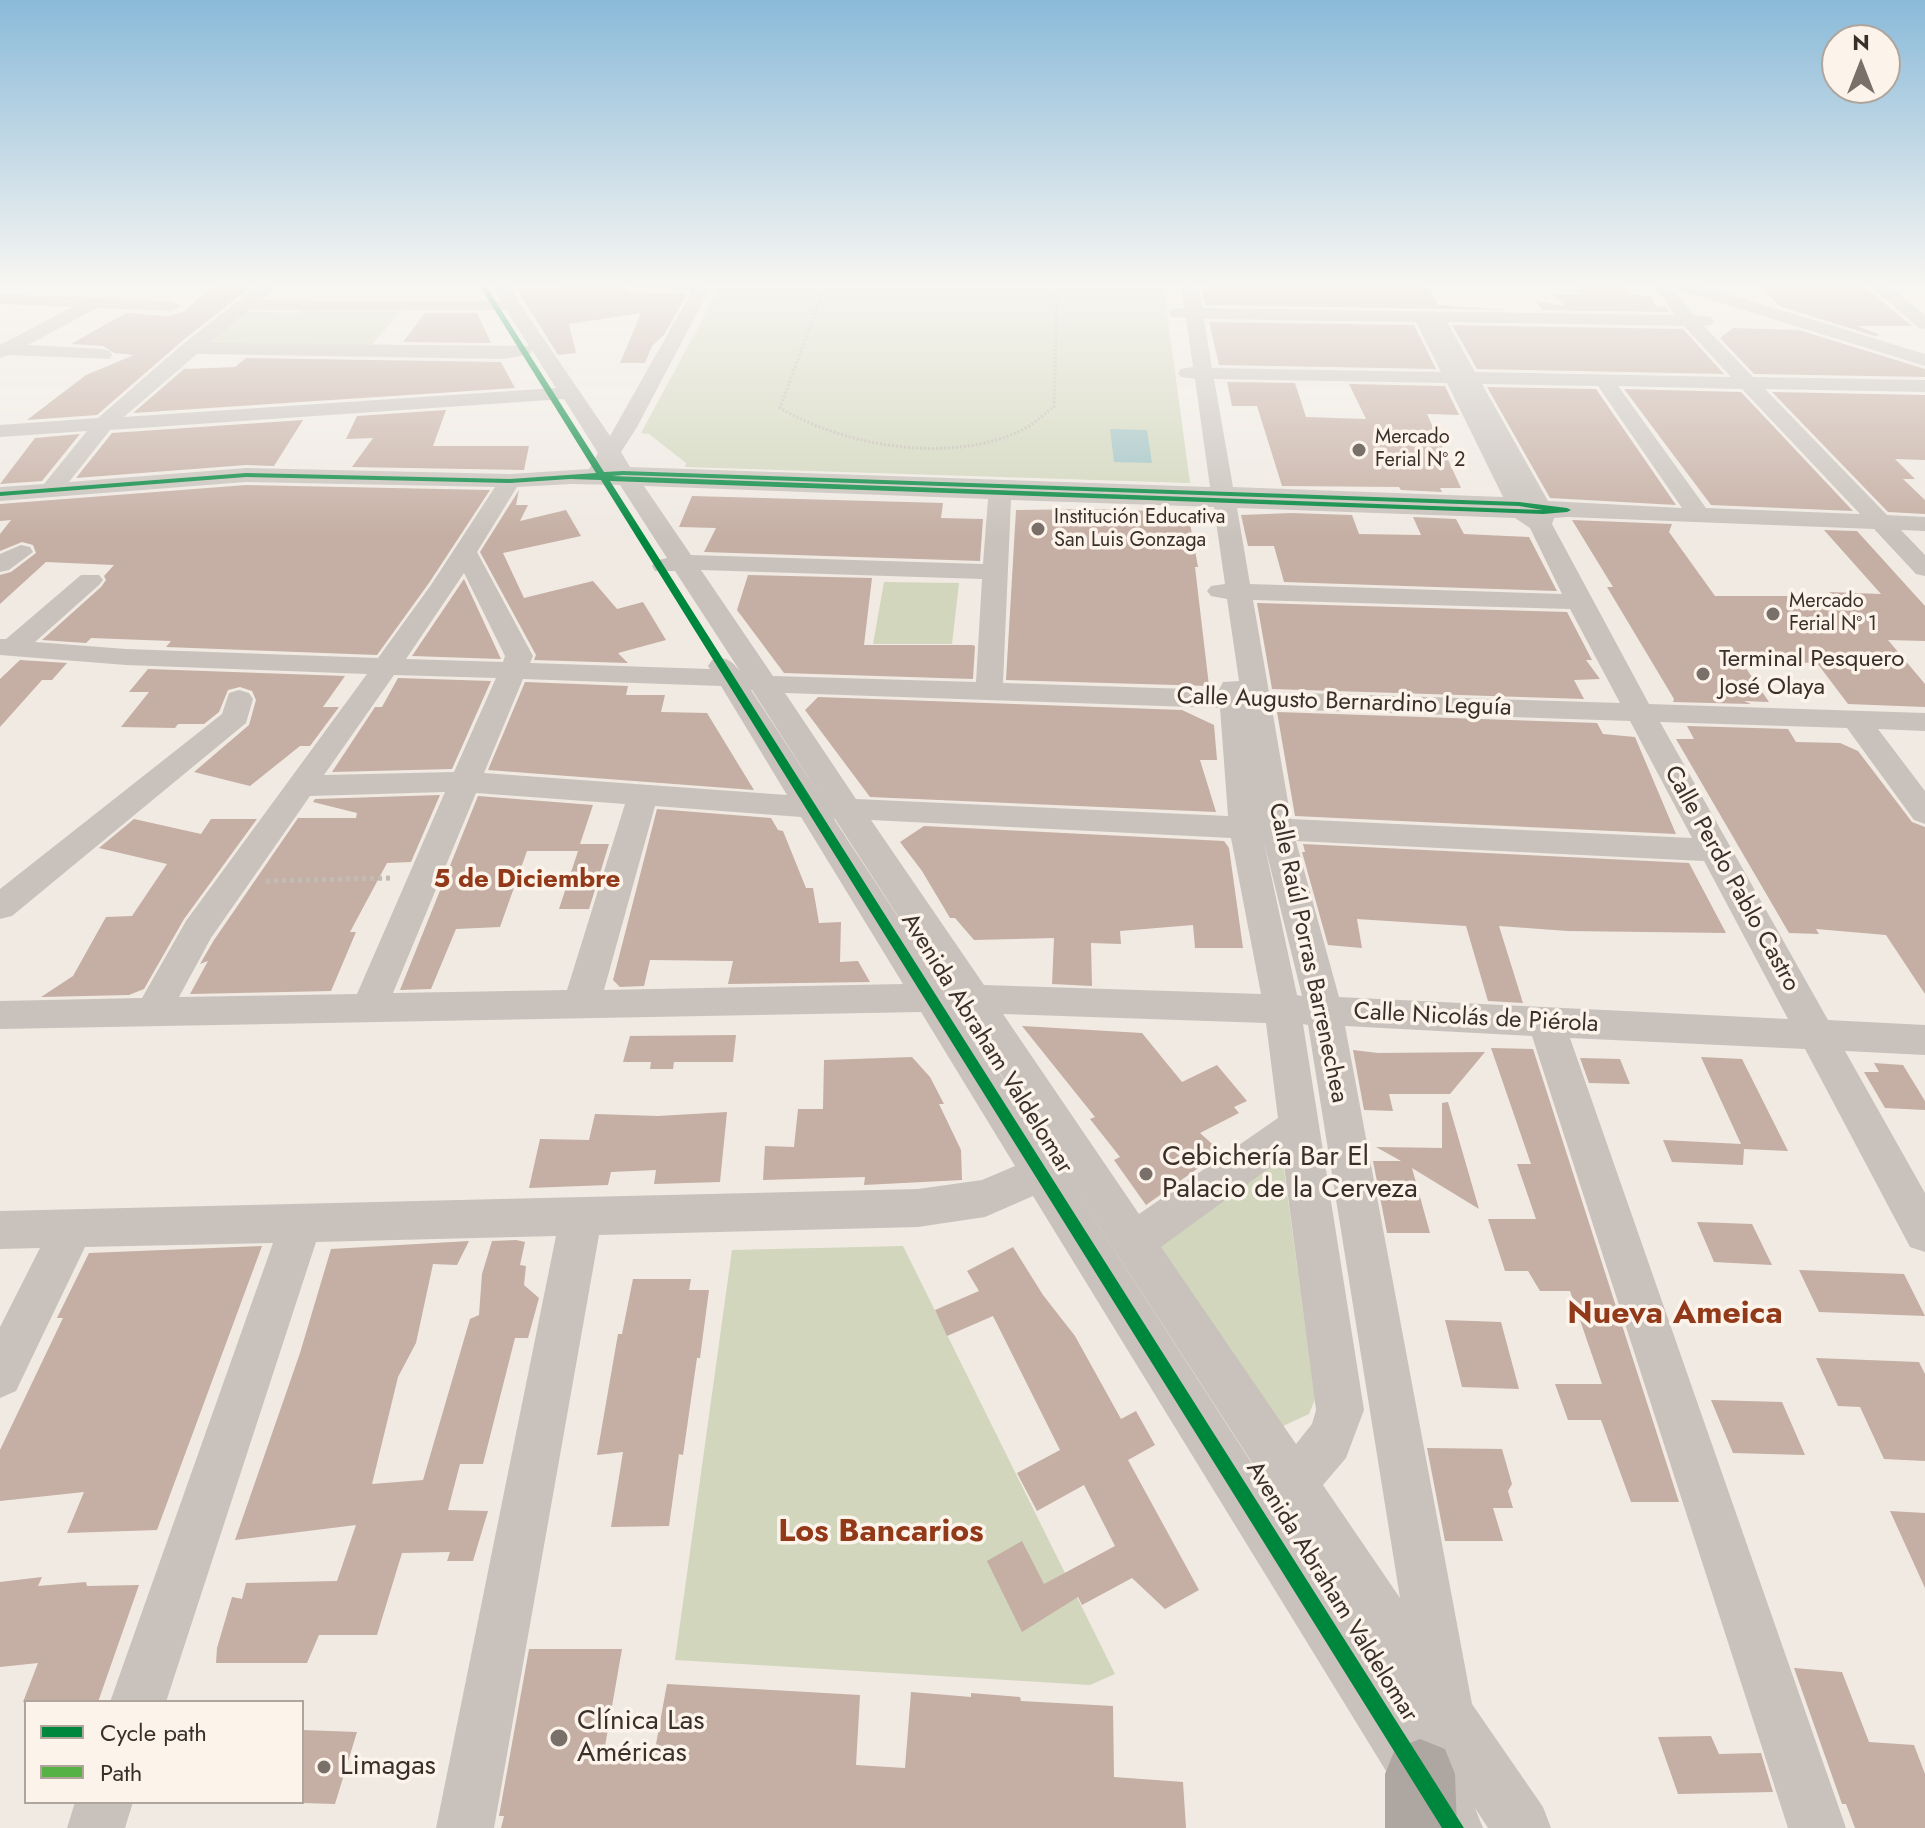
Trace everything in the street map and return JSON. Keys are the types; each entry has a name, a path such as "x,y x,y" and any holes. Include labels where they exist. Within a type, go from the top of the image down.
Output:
{"street":[{"path":"51,490 104,424 167,368"},
{"name":"Avenida Abraham Valdelomar","path":"539,368 561,394"},
{"name":"Avenida Abraham Valdelomar","path":"545,368 829,808 972,999 1060,1165 1436,1786 1522,1828"},
{"path":"606,462 658,368"},
{"name":"Calle Raúl Porras Barrenechea","path":"1195,368 1212,496 1246,700 1282,1009 1340,1410 1328,1447 1291,1480"},
{"name":"Calle Perdo Pablo Castro","path":"1456,368 1538,511 1579,602 1925,1233"},
{"path":"1741,368 1925,544"},
{"path":"1196,373 1925,386"},
{"path":"1604,381 1700,516"},
{"path":"0,431 561,394"},
{"path":"0,494 246,475 510,481 606,462 1000,489 1904,523"},
{"path":"153,1011 198,930 298,786 387,668 510,481"},
{"path":"989,691 1000,489"},
{"path":"1904,523 1925,569"},
{"path":"369,1008 519,656 465,552"},
{"path":"671,564 995,572"},
{"path":"7,647 90,580"},
{"path":"1229,591 1579,602"},
{"name":"Calle Augusto Bernardino Leguía","path":"7,647 126,657 387,668 1925,722"},
{"path":"0,907 236,717 239,699"},
{"path":"1856,720 1925,813"},
{"path":"298,786 464,782 829,808 1715,850"},
{"path":"581,1005 643,795"},
{"name":"Avenida Abraham Valdelomar","path":"829,808 931,998 1060,1165 1133,1242 1291,1480 1436,1786"},
{"name":"Calle Raúl Porras Barrenechea","path":"1261,829 1324,1011 1436,1786"},
{"name":"Calle Nicolás de Piérola","path":"0,1015 931,998 1282,1009 1925,1040"},
{"path":"1547,1024 1817,1828"},
{"path":"1133,1242 1300,1124"},
{"path":"0,1230 943,1206 985,1198 1060,1165"},
{"path":"465,1828 581,1216"},
{"path":"139,1700 301,1223"},
{"path":"0,1375 73,1228"},
{"path":"96,1828 103,1804"}],"path":[{"path":"795,368 780,408 796,420 836,434 881,444 924,447 967,444 1019,432 1054,407 1055,368"},
{"path":"232,880 425,877"}],"green space":[{"path":"676,368 1175,368 1190,483 685,467 686,463 649,434 641,433"},
{"path":"884,582 959,583 952,644 873,644"},
{"path":"1282,1155 1315,1399 1309,1414 1281,1427 1163,1272 1159,1242"},
{"path":"903,1246 1115,1674 1090,1685 675,1660 732,1250"}],"water":[{"path":"1110,429 1147,430 1152,463 1114,462"}],"building":[{"path":"102,368 151,368 97,415 27,420 86,375"},
{"path":"504,368 515,388 133,413 184,369"},
{"path":"1719,368 1724,374 1477,369"},
{"path":"1749,368 1925,369 1925,377 1754,374"},
{"name":"Mercado Ferial Nº 2","path":"1227,382 1295,383 1306,417 1366,419 1349,384 1445,386 1459,415 1427,414 1461,488 1440,488 1442,492 1401,490 1399,487 1282,486 1257,406 1232,406"},
{"path":"1487,387 1596,389 1676,505 1550,498"},
{"path":"1624,389 1741,392 1853,511 1711,505"},
{"path":"1772,392 1925,395 1925,460 1895,459 1915,479 1903,479 1925,500 1925,514 1888,512"},
{"path":"446,410 433,446 529,446 524,470 352,467 373,438 346,439 357,416"},
{"path":"303,420 274,466 246,465 76,478 112,433"},
{"path":"80,434 42,481 0,484 35,438"},
{"path":"246,485 490,490 377,655 166,647 171,641 91,638 86,643 42,640 101,587 106,580 104,576 114,565 46,562 0,604 0,575 11,572 36,553 33,545 22,542 0,551 0,534 11,520 0,521 0,504"},
{"path":"519,490 516,505 528,505 520,521 566,510 581,536 503,553 524,598 593,581 617,609 643,602 666,640 618,653 628,663 534,660 536,655 480,552"},
{"path":"692,496 943,503 941,518 983,519 980,561 704,552 716,528 679,527"},
{"path":"1016,510 1188,512 1198,567 1195,567 1209,686 1006,680"},
{"path":"1241,515 1352,515 1359,534 1421,535 1413,517 1456,519 1464,534 1529,537 1557,591 1284,582 1274,546 1248,546"},
{"name":"Mercado Ferial Nº 1","path":"1572,520 1672,524 1669,532 1715,596 1837,596 1829,592 1881,594 1824,530 1857,531 1925,606 1925,641 1888,640 1925,684 1925,707 1848,704 1817,663 1741,661 1769,702 1673,702 1607,587 1613,587"},
{"path":"748,575 872,578 864,645 972,645 975,646 973,679 784,673 737,610"},
{"path":"464,579 501,659 412,656"},
{"path":"1257,603 1567,612 1592,660 1586,660 1600,679 1574,680 1584,699 1272,689"},
{"path":"20,660 67,663 52,680 42,680 0,727 0,679"},
{"path":"148,669 345,676 323,707 339,707 310,746 300,746 250,786 194,772 249,725 256,700 252,691 240,687 228,690 219,712 204,724 178,724 175,728 121,727 149,692 129,692"},
{"path":"398,678 491,681 452,769 332,772 375,707 382,707"},
{"path":"525,682 628,686 626,695 665,695 661,712 707,713 754,790 488,770"},
{"path":"818,697 1182,710 1214,725 1217,760 1200,760 1216,812 870,797 805,710"},
{"path":"1277,712 1597,723 1603,734 1635,737 1676,834 1295,816"},
{"path":"1687,726 1788,729 1796,742 1840,743 1858,751 1912,822 1925,827 1925,994 1886,935 1816,929 1819,934 1789,933 1676,739 1694,739"},
{"path":"440,795 411,862 387,863 350,932 356,932 331,991 190,994 208,961 200,964 214,940 298,818 356,818 357,813 313,802 315,799"},
{"path":"478,796 593,805 580,844 609,844 589,909 559,909 578,851 527,851 500,927 456,929 431,989 400,990"},
{"path":"657,809 771,818 778,830 783,831 806,888 813,888 819,923 841,922 840,962 858,961 870,982 728,984 733,961 650,960 644,986 620,987 613,980"},
{"path":"134,819 201,834 211,819 257,819 184,919 144,989 129,995 41,997 73,976 106,917 132,916 167,864 99,848"},
{"path":"924,826 1224,841 1229,848 1243,948 1195,948 1193,925 1120,931 1121,944 1091,943 1092,986 1052,984 1054,938 974,940 955,918 950,918 922,871 900,842"},
{"path":"1303,844 1689,863 1726,933 1568,931 1499,926 1523,1003 1488,1001 1466,926 1357,919 1362,948 1328,945 1302,852 1305,852"},
{"path":"1022,1026 1142,1033 1182,1082 1217,1065 1247,1101 1234,1107 1239,1113 1200,1133 1221,1152 1146,1205 1114,1160 1120,1157 1090,1119 1095,1117"},
{"path":"736,1035 733,1062 674,1062 673,1069 650,1069 651,1062 623,1062 630,1036"},
{"path":"1491,1048 1533,1049 1679,1502 1631,1502 1601,1420 1568,1420 1555,1384 1602,1384 1570,1291 1540,1291 1528,1271 1505,1271 1488,1219 1536,1219 1517,1164 1531,1164"},
{"path":"1353,1050 1378,1053 1485,1052 1450,1094 1389,1094 1393,1111 1364,1110"},
{"path":"912,1057 930,1077 944,1104 939,1104 961,1150 962,1180 864,1185 865,1177 763,1180 765,1146 794,1147 798,1109 823,1109 824,1060"},
{"path":"1701,1057 1742,1059 1788,1151 1744,1149 1743,1165 1672,1162 1663,1140 1741,1144"},
{"path":"1580,1058 1620,1059 1630,1084 1589,1083"},
{"path":"1874,1063 1903,1065 1925,1101 1925,1110 1885,1108 1864,1072 1879,1072"},
{"path":"1448,1102 1479,1209 1412,1168 1430,1233 1387,1233 1373,1161 1401,1161 1376,1147 1442,1148 1442,1103"},
{"path":"727,1112 720,1182 654,1184 656,1170 611,1172 608,1185 529,1188 540,1139 589,1140 595,1114 658,1116"},
{"path":"1697,1222 1752,1224 1772,1265 1714,1262"},
{"path":"469,1241 457,1265 433,1264 416,1343 398,1377 372,1484 423,1480 470,1319 479,1315 482,1274 492,1241 525,1242 520,1265 526,1266 524,1285 539,1298 528,1338 515,1338 483,1464 460,1464 448,1510 488,1511 473,1561 447,1561 450,1552 402,1553 377,1635 319,1635 307,1663 216,1663 217,1648 232,1597 242,1599 246,1583 337,1581 356,1525 235,1540 300,1353 331,1249"},
{"path":"262,1246 157,1530 67,1533 84,1492 0,1501 0,1450 63,1318 57,1318 89,1253"},
{"path":"1013,1247 1043,1295 1075,1336 1121,1419 1136,1411 1155,1445 1128,1460 1199,1590 1165,1609 1132,1578 1082,1605 1078,1597 1022,1632 987,1561 1022,1541 1044,1584 1115,1546 1084,1485 1037,1511 1017,1473 1060,1450 993,1316 947,1336 935,1310 979,1291 967,1271"},
{"path":"1799,1270 1904,1274 1925,1316 1819,1312"},
{"path":"633,1279 691,1279 689,1290 709,1290 700,1358 697,1358 683,1455 679,1454 669,1526 611,1527 623,1452 597,1455 618,1334 622,1334"},
{"path":"1445,1320 1501,1322 1519,1389 1462,1387"},
{"path":"1816,1358 1919,1362 1925,1374 1925,1461 1884,1459 1860,1407 1838,1406"},
{"path":"1711,1400 1782,1402 1805,1455 1733,1453"},
{"path":"1427,1448 1502,1449 1512,1484 1508,1491 1513,1508 1493,1508 1503,1541 1445,1541"},
{"path":"1890,1511 1925,1513 1925,1588"},
{"path":"42,1577 38,1586 86,1582 87,1586 139,1585 99,1700 23,1702 38,1663 0,1667 0,1582"},
{"path":"529,1649 622,1649 604,1752 654,1755 667,1684 860,1695 856,1765 905,1768 911,1692 971,1697 971,1693 1020,1697 1021,1701 1113,1706 1114,1777 1183,1782 1186,1828 501,1828 504,1816 499,1816"},
{"path":"1794,1668 1842,1672 1869,1742 1914,1745 1925,1774 1925,1828 1855,1828 1846,1804 1842,1804"},
{"name":"Limagas","path":"304,1730 357,1732 335,1804 304,1803"},
{"path":"1711,1736 1719,1754 1761,1753 1773,1792 1678,1794 1658,1737"}],"cycle path":[{"path":"535,368 1454,1828"},
{"path":"0,494 246,475 510,481 623,473 1519,504 1567,510 1543,512 571,477"}],"place":[{"name":"Mercado Ferial Nº 2","path":"1359,450"},
{"name":"Institución Educativa San Luis Gonzaga","path":"1038,529"},
{"name":"Mercado Ferial Nº 1","path":"1773,614"},
{"name":"Terminal Pesquero José Olaya","path":"1703,674"},
{"name":"Cebichería Bar El Palacio de la Cerveza","path":"1146,1174"},
{"name":"Clínica Las Américas","path":"559,1738"},
{"name":"Limagas","path":"324,1767"}],"district":[{"name":"5 de Diciembre","path":"527,881"},
{"name":"Nueva Ameica","path":"1675,1315"},
{"name":"Los Bancarios","path":"881,1533"}]}
